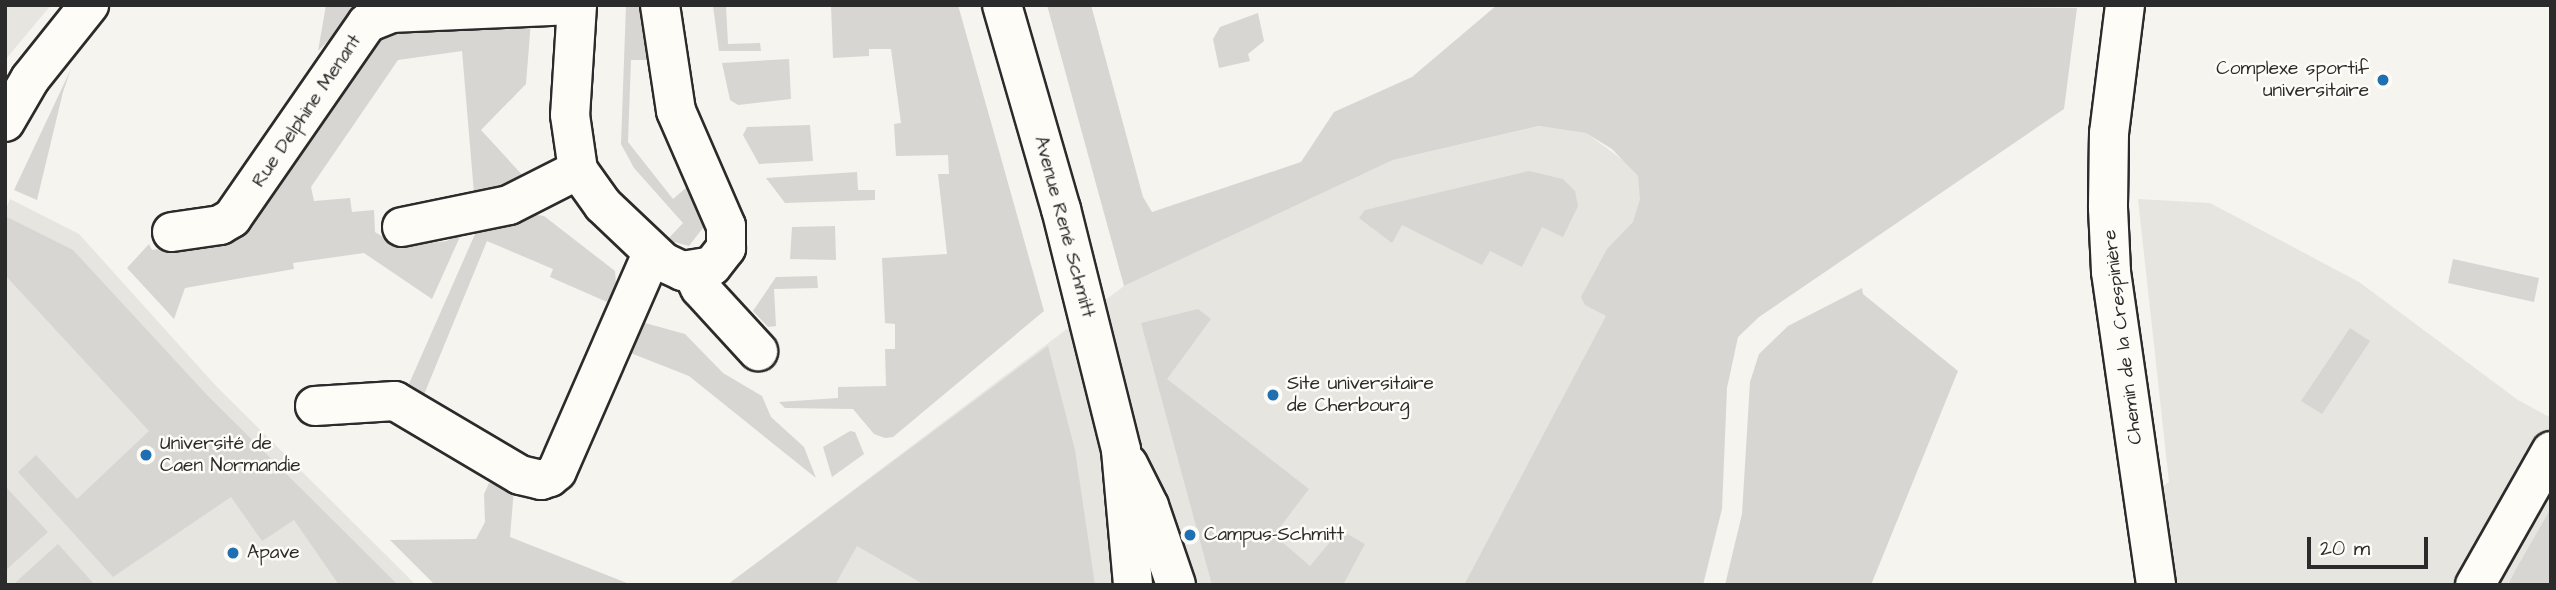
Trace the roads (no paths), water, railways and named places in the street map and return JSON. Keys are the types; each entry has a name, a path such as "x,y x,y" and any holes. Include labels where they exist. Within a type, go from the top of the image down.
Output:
{"street":[{"path":"5,122 30,79 89,5"},
{"name":"Rue Delphine Menant","path":"172,232 220,225 232,218 275,161 367,23 392,13 577,5 570,123 578,170 603,205 652,254 692,272"},
{"path":"660,5 679,121 716,194 726,226 726,248 720,258 712,267 692,272 700,288 758,351"},
{"name":"Avenue René Schmitt","path":"1002,5 1061,209 1121,450 1133,585"},
{"name":"Chemin de la Crespinière","path":"2125,5 2109,134 2111,272 2156,585"},
{"path":"401,227 509,205 578,170"},
{"path":"315,406 395,401 520,475 541,480 550,477 557,471 652,254"},
{"name":"Avenue René Schmitt","path":"1121,450 1149,506 1176,585"},
{"path":"2475,585 2551,451"}],"place":[{"name":"Complexe sportif universitaire","path":"2383,80"},
{"name":"Site universitaire de Cherbourg","path":"1273,395"},
{"name":"Université de Caen Normandie","path":"146,455"},
{"name":"Campus-Schmitt","path":"1190,535"},
{"name":"Apave","path":"233,553"}]}
